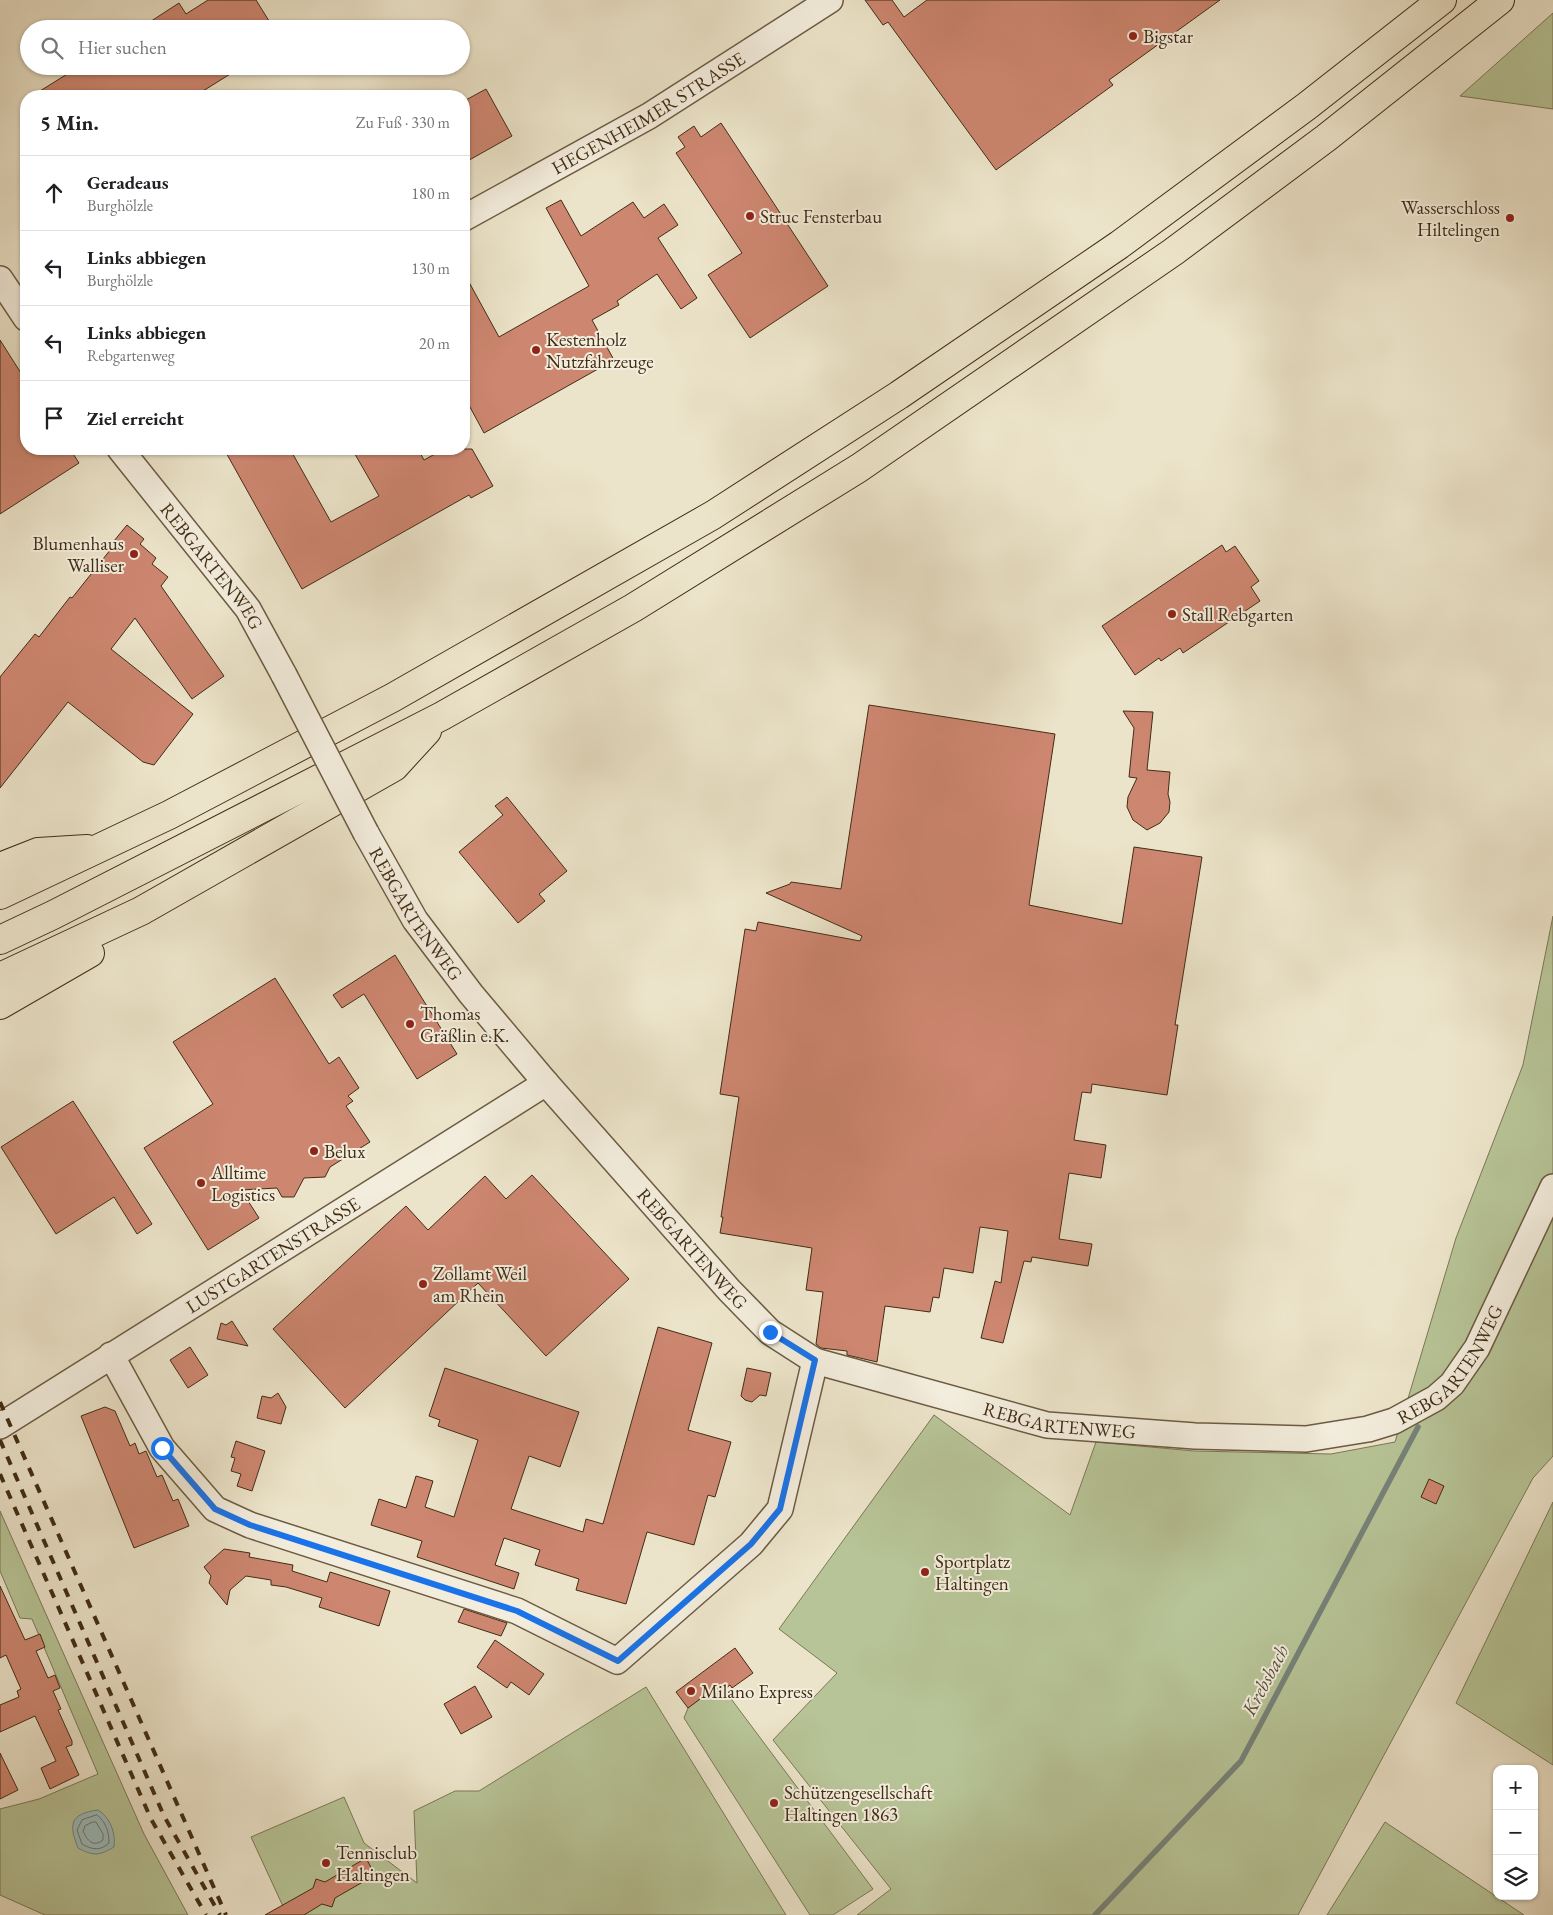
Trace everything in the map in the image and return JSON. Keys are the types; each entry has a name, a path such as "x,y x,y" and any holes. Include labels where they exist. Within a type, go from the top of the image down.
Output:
{"highway":[{"path":"0,895 169,815 392,698 713,515 899,396 1120,245 1307,106 1442,0"},
{"path":"0,940 53,916 442,716 633,608 859,468 1173,252 1326,138 1500,0"},
{"path":"0,978 141,911 394,767 442,716"},
{"path":"0,867 38,852 102,848"},
{"path":"0,1005 123,934 141,911"}],"street":[{"name":"HEGENHEIMER STRASSE","path":"470,215 649,116 830,0"},
{"path":"0,279 20,309"},
{"name":"REBGARTENWEG","path":"125,455 248,609 366,833 415,920 471,994 546,1083 742,1304 770,1332 815,1360 1047,1425 1195,1436 1306,1439 1368,1429 1394,1421 1432,1400 1452,1384 1478,1348 1553,1187"},
{"name":"LUSTGARTENSTRASSE","path":"0,1426 546,1083"},
{"path":"111,1355 162,1448 215,1509 250,1525 517,1611 618,1661 751,1544 780,1509 815,1360"}],"green space":[{"path":"1553,13 1553,109 1460,96"},
{"path":"1553,916 1553,1456 1533,1478 1298,1915 857,1915 891,1889 773,1740 837,1673 779,1629 934,1415 1070,1515 1096,1442 1194,1451 1331,1454 1395,1442 1456,1238 1523,1065"},
{"path":"1553,1502 1553,1765 1456,1703"},
{"path":"0,1511 144,1834 188,1915 45,1915 0,1895 0,1809 39,1799 98,1774 32,1619 20,1618 0,1571"},
{"name":"Schützengesellschaft Haltingen 1863","path":"720,1684 873,1889 833,1915 810,1915 684,1718 688,1708"},
{"path":"646,1687 786,1915 287,1915 251,1837 344,1797 364,1843 417,1883 414,1811 455,1791 479,1791"},
{"path":"1385,1822 1493,1894 1493,1900 1502,1900 1524,1915 1327,1915"}],"water":[{"path":"98,1810 109,1821 114,1836 114,1847 104,1852 92,1854 78,1848 73,1827 74,1822 81,1814"}],"building":[{"path":"208,0 256,0 268,20 153,20 179,3 186,14"},
{"path":"865,0 892,0 904,17 927,0 1220,0 1109,80 1113,85 996,170 888,22 883,25"},
{"path":"66,75 229,75 205,90 42,90"},
{"path":"486,89 512,136 470,160 470,98"},
{"name":"Struc Fensterbau","path":"721,123 828,286 750,338 708,275 742,253 676,153 685,147 678,137 694,126 701,137"},
{"path":"561,200 581,236 633,202 644,218 664,204 678,225 658,238 697,298 681,309 657,274 617,301 619,305 592,320 614,360 484,433 470,407 470,284 499,337 589,286 546,208"},
{"path":"0,340 20,372 20,455 74,455 79,463 0,514"},
{"path":"470,449 472,449 493,486 471,498 469,495 302,589 227,455 293,455 331,522 379,496 355,455 421,455 424,460 433,455 470,455"},
{"path":"127,525 144,539 140,544 156,558 152,564 168,577 161,586 224,676 192,699 135,618 111,649 193,714 154,765 143,762 68,702 0,788 0,677 35,634 39,637 70,597 72,598 111,549 109,547"},
{"name":"Stall Rebgarten","path":"1222,545 1226,552 1235,546 1259,581 1251,587 1260,601 1183,653 1180,648 1161,661 1159,658 1135,675 1102,626"},
{"path":"869,705 1055,734 1029,905 1122,924 1134,847 1202,857 1175,1025 1178,1025 1167,1095 1092,1084 1091,1093 1082,1092 1074,1140 1106,1145 1101,1178 1069,1173 1059,1239 1092,1244 1088,1266 1032,1257 1031,1262 1024,1261 1003,1343 981,1338 995,1281 1001,1283 1008,1231 980,1227 973,1273 944,1268 939,1298 933,1297 930,1312 885,1306 877,1362 847,1355 847,1351 821,1348 816,1344 823,1292 806,1290 812,1248 720,1233 739,1097 720,1094 745,929 756,931 758,922 860,941 862,936 766,893 791,882 841,889"},
{"path":"1123,711 1153,712 1147,770 1170,772 1169,812 1160,823 1147,830 1133,820 1127,807 1128,797 1137,778 1129,777 1134,728"},
{"path":"507,797 567,871 539,894 545,901 518,923 459,852 503,815 495,806"},
{"name":"Thomas Gräßlin e.K.","path":"395,955 457,1054 417,1079 364,994 342,1008 333,995"},
{"path":"275,978 329,1064 339,1057 359,1088 348,1096 353,1101 346,1106 370,1142 330,1167 325,1177 304,1178 294,1197 282,1197 277,1188 241,1190 259,1218 208,1250 144,1148 213,1104 173,1042"},
{"path":"73,1101 152,1224 137,1234 114,1197 56,1234 1,1147"},
{"path":"532,1175 629,1279 546,1356 478,1283 345,1408 273,1329 406,1206 428,1230 485,1176 506,1199"},
{"path":"232,1321 248,1346 217,1339 221,1323 226,1325"},
{"path":"658,1327 712,1343 688,1430 731,1442 715,1497 708,1495 694,1545 647,1532 626,1604 576,1590 579,1579 535,1565 540,1550 504,1538 495,1565 519,1573 514,1589 417,1557 422,1541 371,1525 379,1499 406,1508 416,1476 433,1481 425,1507 454,1517 478,1440 438,1426 440,1420 429,1416 445,1368 579,1412 560,1467 529,1456 511,1509 583,1532 586,1519 603,1524"},
{"path":"190,1347 208,1375 188,1388 170,1360"},
{"path":"747,1368 771,1373 766,1396 760,1395 752,1402 745,1400 741,1396"},
{"path":"278,1393 286,1407 281,1424 257,1418 262,1396 271,1398"},
{"path":"105,1407 115,1411 130,1446 135,1443 139,1454 146,1451 157,1477 162,1475 173,1501 178,1499 189,1526 134,1548 81,1416"},
{"path":"236,1441 265,1451 252,1491 237,1486 241,1474 231,1471 235,1458 231,1457"},
{"path":"1429,1479 1444,1486 1436,1504 1421,1497"},
{"path":"224,1549 250,1553 249,1557 293,1565 292,1571 327,1582 330,1572 390,1591 379,1626 319,1607 322,1598 286,1587 271,1585 271,1580 246,1576 230,1590 227,1605 209,1583 211,1576 204,1567"},
{"path":"0,1586 25,1640 40,1634 45,1647 36,1651 48,1678 55,1675 60,1688 53,1691 61,1709 58,1710 72,1741 72,1745 66,1747 79,1775 50,1789 41,1768 56,1761 35,1716 0,1732 0,1705 19,1697 17,1691 21,1689 6,1655 0,1658"},
{"path":"464,1609 507,1623 501,1636 458,1622"},
{"path":"495,1640 544,1674 529,1695 511,1682 507,1688 477,1667"},
{"path":"735,1648 753,1673 732,1688 730,1685 724,1690 720,1684 688,1708 676,1692"},
{"path":"475,1686 492,1717 461,1734 444,1704"},
{"path":"0,1753 18,1790 0,1799"},
{"path":"366,1858 375,1875 335,1898 332,1907 322,1904 304,1915 265,1915 313,1888 316,1879 325,1882"}],"waterway":[{"name":"Krebsbach","path":"1095,1915 1241,1761 1418,1427"}],"railway":[{"path":"0,1402 226,1915"},
{"path":"0,1440 164,1816 220,1915"},
{"path":"0,1474 151,1819 206,1915"}],"place":[{"name":"Bigstar","path":"1133,36"},
{"name":"Struc Fensterbau","path":"750,216"},
{"name":"Wasserschloss Hiltelingen","path":"1510,218"},
{"name":"Kestenholz Nutzfahrzeuge","path":"536,350"},
{"name":"Blumenhaus Walliser","path":"134,554"},
{"name":"Stall Rebgarten","path":"1172,614"},
{"name":"Thomas Gräßlin e.K.","path":"410,1024"},
{"name":"Belux","path":"314,1151"},
{"name":"Alltime Logistics","path":"201,1183"},
{"name":"Zollamt Weil am Rhein","path":"423,1284"},
{"name":"Sportplatz Haltingen","path":"925,1572"},
{"name":"Milano Express","path":"691,1691"},
{"name":"Schützengesellschaft Haltingen 1863","path":"774,1803"},
{"name":"Tennisclub Haltingen","path":"326,1863"}],"route":[{"path":"162,1448 215,1509 250,1525 517,1611 618,1661 751,1544 780,1509 815,1360 770,1332"}]}
